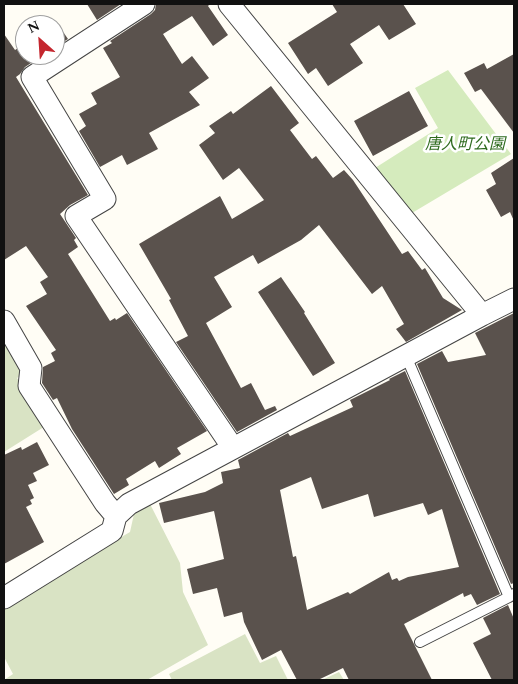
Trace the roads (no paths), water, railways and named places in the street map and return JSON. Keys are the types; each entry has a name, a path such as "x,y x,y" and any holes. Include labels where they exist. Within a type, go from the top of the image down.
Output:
{"street":[{"path":"144,4 32,78 105,199 76,216 233,448"},
{"path":"229,4 482,315"},
{"path":"4,598 112,531 116,516 129,504 514,299"},
{"path":"4,321 31,368 29,386 116,516"}],"lane":[{"path":"406,356 493,560 512,595 420,642"}],"park label":[{"name":"唐人町公園","path":"465,146"}]}
